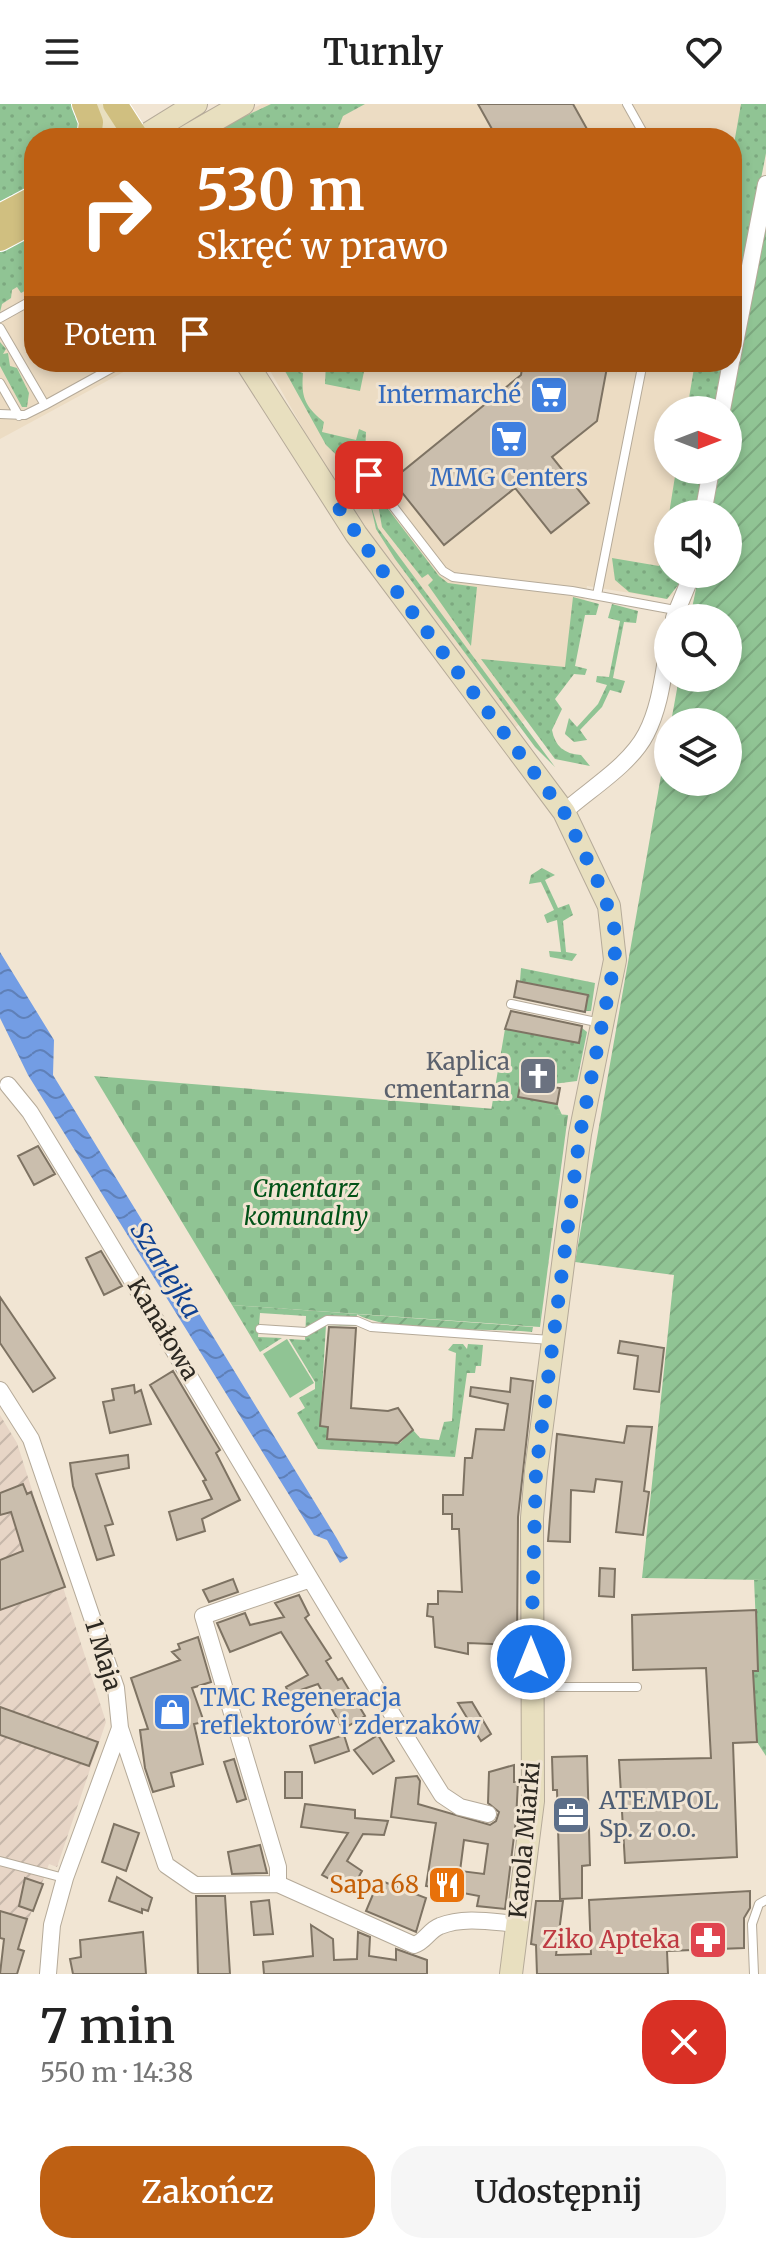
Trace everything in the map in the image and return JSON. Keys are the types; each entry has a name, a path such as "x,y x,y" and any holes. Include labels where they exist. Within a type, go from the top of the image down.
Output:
{"main road":[{"path":"87,104 90,128"},
{"path":"115,104 132,128"},
{"path":"0,216 24,203"},
{"path":"0,239 24,226"}],"street":[{"path":"87,104 106,128"},
{"path":"156,128 196,104"},
{"path":"202,128 243,104"},
{"path":"742,309 766,184"},
{"name":"Karola Miarki","path":"252,372 336,504 400,596 564,812 601,888 614,924 615,960 580,1134 551,1340 532,1518 533,1801 511,1974"},
{"name":"Karola Miarki","path":"257,372 272,402"},
{"path":"725,396 730,372"},
{"path":"564,812 624,761 646,734 660,692"},
{"name":"Kanałowa","path":"8,1085 30,1112 157,1318 308,1580 442,1795 460,1807 488,1814"},
{"name":"1 Maja","path":"0,1390 36,1454 116,1688 120,1728 65,1878 52,1925 48,1974"},
{"path":"278,1884 278,1867 203,1616 308,1580"},
{"path":"120,1728 166,1865 195,1885 220,1888 278,1884 414,1945 439,1926 483,1920 518,1924"}],"lane":[{"path":"627,104 640,128"},
{"path":"0,318 24,305"},
{"path":"0,328 24,369"},
{"path":"26,372 45,405"},
{"path":"0,414 19,416 105,372"},
{"path":"597,595 641,372"},
{"path":"0,383 19,416"},
{"path":"336,504 369,475 443,571 453,577 597,595 654,609"},
{"path":"511,1004 603,1023"},
{"path":"260,1329 306,1332 331,1320 357,1321 371,1327 551,1340"},
{"path":"531,1687 637,1687"},
{"path":"0,1861 65,1878"},
{"path":"754,1974 752,1924 759,1904 766,1900"}],"shaded area":[{"path":"262,104 766,104 766,153 742,277 742,128 215,128"},
{"path":"24,235 24,372 124,372 0,439 0,248"},
{"path":"271,372 724,372 719,396 654,396 654,484 703,484 700,500 654,500 654,588 672,588 674,594 667,599 587,586 571,675 552,700 513,729 402,584 329,474"},
{"path":"0,1415 17,1443 106,1722 57,1867 49,1864 20,1943 0,1937"}],"green space":[{"path":"0,104 73,104 78,128 24,128 24,192 0,205"},
{"path":"271,104 365,104 343,116 338,128 220,128"},
{"path":"741,104 766,104 766,153 742,277 742,128 737,128"},
{"path":"766,220 766,1580 642,1578 674,1275 575,1262 657,796 742,796 742,708 674,708 676,692 742,692 742,604 693,604 696,588 742,588 742,500 713,500 716,484 742,484 742,396 733,396 737,372 742,372 742,346"},
{"path":"24,235 24,291 21,293 17,287 12,290 11,298 2,304 0,312 0,248"},
{"path":"0,342 6,349 3,354 8,353 10,366 17,368 29,393 27,407 22,407 0,366"},
{"path":"286,372 303,373 304,395 308,406 324,422 322,432 356,440 359,429 366,432 365,457 354,472 326,445"},
{"path":"326,372 364,372 360,391 325,384"},
{"path":"693,372 724,372 719,396 689,396"},
{"path":"674,484 703,484 700,500 671,500"},
{"path":"382,501 439,576 448,583 477,587 471,646 428,585 433,580 428,574 422,578 382,527 378,504"},
{"path":"370,502 378,528 555,767 535,747 395,559 376,529"},
{"path":"612,558 654,565 654,588 676,588 667,599 629,592 615,580"},
{"path":"573,597 599,604 596,615 585,615 575,666 587,669 585,675 574,674 555,699 562,709 552,730 561,748 581,755 590,766 555,759 481,659 565,667"},
{"path":"612,604 638,611 636,623 624,622 613,678 625,681 621,693 610,690 602,707 580,730 587,740 574,742 565,734 569,718 577,727 598,704 607,685 596,682 597,676 609,677 620,621 608,618"},
{"path":"542,868 555,875 545,880 558,908 569,904 573,915 563,921 566,952 577,954 572,961 550,957 549,951 561,952 557,920 547,923 544,915 554,910 541,882 529,884 531,875"},
{"path":"521,968 595,983 591,1011 585,1011 588,995 520,981"},
{"path":"582,1028 587,1032 577,1081 553,1084 556,1067 524,1062 519,1097 557,1104 562,1115 491,1111 505,1029 578,1043"},
{"name":"Cmentarz komunalny","path":"94,1076 568,1115 540,1327 232,1305"},
{"path":"232,1305 357,1314 356,1326 326,1325 320,1426 328,1427 328,1439 400,1443 413,1430 420,1438 439,1440 444,1422 452,1421 456,1353 448,1350 453,1344 463,1344 467,1349 468,1344 483,1345 481,1366 476,1366 475,1373 467,1373 455,1457 318,1449 297,1413 305,1408 299,1398 315,1389 315,1382 289,1339 305,1340 306,1316 260,1313 258,1337 282,1338 260,1352"},
{"path":"356,1314 533,1327 532,1332 416,1328 373,1321"},
{"path":"287,1339 314,1383 290,1398 263,1354"},
{"path":"754,1580 766,1580 766,1756 757,1742 753,1671 758,1670"}],"water":[{"name":"Szarlejka","path":"0,952 54,1040 53,1075 336,1537 348,1558 340,1563 327,1540 314,1535 28,1075 0,1018"}],"building":[{"path":"478,104 573,104 586,128 491,128"},
{"name":"MMG Centers","path":"521,372 606,372 597,421 552,457 589,503 551,533 515,488 444,545 392,480"},
{"path":"517,981 588,995 585,1012 514,997"},
{"path":"511,1011 582,1026 579,1043 505,1029"},
{"name":"Kaplica cmentarna","path":"524,1062 556,1067 552,1087 560,1088 557,1104 518,1097"},
{"path":"38,1146 55,1174 34,1185 18,1156"},
{"path":"101,1251 122,1286 104,1295 86,1258"},
{"path":"0,1297 55,1378 33,1392 0,1343"},
{"path":"329,1327 356,1328 351,1408 388,1411 398,1408 413,1430 398,1443 327,1439 328,1427 320,1426"},
{"path":"620,1341 664,1348 659,1392 634,1389 638,1356 618,1353"},
{"path":"173,1371 220,1450 216,1453 240,1500 202,1519 205,1531 177,1540 169,1512 212,1499 203,1481 206,1480 150,1385"},
{"path":"511,1378 533,1381 518,1517 517,1645 468,1643 468,1654 435,1647 433,1617 427,1616 428,1604 438,1604 438,1591 462,1592 459,1529 452,1529 452,1514 443,1514 443,1495 463,1495 465,1458 472,1458 476,1429 504,1430 508,1404 470,1396 471,1387 510,1392"},
{"path":"134,1385 135,1393 141,1390 151,1424 110,1433 103,1402 114,1400 112,1389"},
{"path":"627,1426 652,1427 644,1491 649,1492 643,1535 616,1532 622,1482 596,1479 594,1492 571,1490 570,1542 548,1541 557,1434 624,1443"},
{"path":"128,1455 129,1468 96,1474 113,1524 105,1526 114,1555 97,1560 73,1486 70,1463"},
{"path":"23,1484 27,1494 31,1492 65,1587 0,1610 0,1560 23,1551 11,1512 0,1515 0,1493"},
{"path":"600,1568 615,1569 614,1597 599,1596"},
{"path":"233,1579 238,1592 209,1602 203,1590"},
{"path":"299,1595 309,1615 305,1618 331,1658 326,1661 338,1680 342,1678 365,1716 343,1729 318,1684 289,1694 286,1687 308,1675 281,1632 230,1652 217,1623 245,1613 250,1625 284,1617 275,1603"},
{"path":"756,1610 758,1671 753,1671 757,1742 733,1743 737,1857 625,1863 619,1760 711,1758 706,1668 633,1670 632,1615"},
{"path":"198,1637 211,1682 192,1688 204,1722 194,1724 203,1764 171,1773 174,1786 153,1792 145,1768 140,1730 148,1729 131,1678 180,1660 172,1652 180,1649 178,1644"},
{"path":"472,1702 491,1734 481,1741 458,1703"},
{"path":"0,1707 98,1742 89,1766 0,1735"},
{"path":"344,1735 349,1751 315,1763 310,1746"},
{"path":"378,1735 394,1761 373,1774 354,1750"},
{"path":"587,1756 590,1865 582,1866 582,1898 560,1899 557,1790 553,1790 552,1757"},
{"path":"234,1759 246,1799 237,1802 224,1762"},
{"path":"514,1765 514,1782 518,1782 505,1909 477,1906 479,1896 426,1886 436,1823 391,1817 396,1778 417,1776 420,1781 418,1804 490,1825 496,1821 499,1812 488,1803 489,1772","holes":["464,1840 488,1844 484,1874 460,1871"]},
{"path":"285,1772 302,1772 302,1798 285,1798"},
{"path":"305,1804 355,1810 355,1818 388,1821 384,1835 363,1834 347,1861 362,1871 351,1891 322,1875 348,1833 301,1827"},
{"path":"114,1824 139,1833 126,1871 102,1862"},
{"path":"260,1845 267,1873 232,1874 228,1852"},
{"path":"117,1877 152,1898 148,1911 142,1909 142,1913 109,1901"},
{"path":"25,1878 43,1884 33,1911 19,1906"},
{"path":"379,1880 426,1898 416,1932 366,1911"},
{"path":"750,1891 750,1908 744,1918 744,1948 667,1951 668,1974 537,1974 536,1945 531,1944 536,1901 563,1901 556,1955 591,1954 589,1900"},
{"path":"196,1896 225,1896 230,1974 198,1974"},
{"path":"269,1900 273,1934 254,1935 251,1902"},
{"path":"0,1911 27,1919 18,1949 24,1951 17,1974 0,1974 4,1939 0,1938"},
{"path":"311,1925 333,1939 334,1960 357,1959 358,1932 370,1937 369,1956 396,1960 396,1949 427,1960 427,1974 264,1974 263,1962 313,1956"},
{"path":"143,1932 146,1974 73,1974 70,1959 81,1957 80,1940"}],"place":[{"name":"Intermarché","path":"549,395"},
{"name":"MMG Centers","path":"509,439"},
{"name":"Kaplica cmentarna","path":"538,1076"},
{"name":"TMC Regeneracja reflektorów i zderzaków","path":"172,1712"},
{"name":"ATEMPOL Sp. z o.o.","path":"571,1815"},
{"name":"Sapa 68","path":"447,1885"},
{"name":"Ziko Apteka","path":"708,1940"}],"route":[{"path":"369,475 336,504 400,596 540,776 564,812 601,888 614,924 615,960 580,1134 536,1471 532,1518 531,1659"}]}
